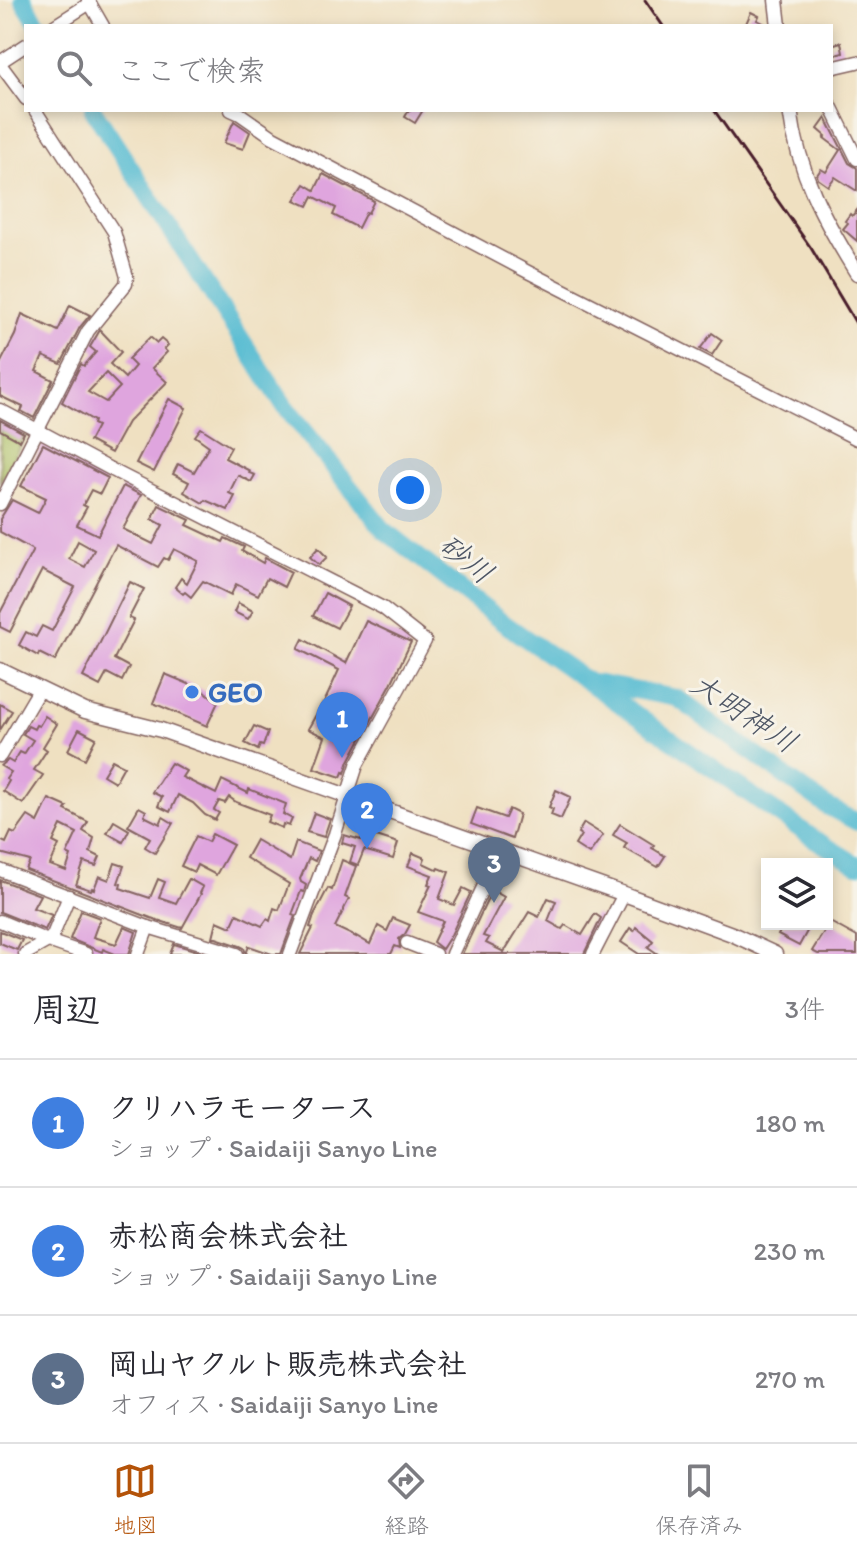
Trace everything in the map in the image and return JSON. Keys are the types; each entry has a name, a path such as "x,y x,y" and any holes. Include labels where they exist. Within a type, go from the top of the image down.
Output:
{"main road":[{"path":"776,0 779,24"},
{"path":"790,112 793,134 820,210 857,273"},
{"path":"0,670 85,711 161,730 624,894 732,934 775,954"}],"street":[{"path":"57,24 89,1 102,24"},
{"path":"24,46 0,63 24,96"},
{"path":"833,67 857,62"},
{"path":"833,110 857,159"},
{"path":"0,504 88,331 126,284 127,277 114,232 36,112"},
{"path":"236,112 273,137 528,272 857,439"},
{"path":"0,410 383,608 425,641 357,765 290,954"},
{"path":"0,756 39,690"},
{"path":"452,954 500,851"},
{"path":"0,870 148,927 237,954"},
{"path":"593,954 624,894"},
{"path":"25,954 48,941 69,896"},
{"path":"0,921 86,954"},
{"path":"138,954 148,927"},
{"path":"407,943 435,954"}],"green space":[{"path":"0,418 27,433 0,483"}],"building":[{"path":"751,12 765,24 746,24"},
{"path":"841,42 843,53 833,56 833,44"},
{"path":"408,112 422,112 415,123 405,117"},
{"path":"826,118 849,163 857,168 857,191 835,177 828,186 818,179 821,169 826,172 840,150 818,129"},
{"path":"234,121 250,132 243,149 224,143"},
{"path":"323,174 374,201 358,228 333,215 336,208 313,196 308,206 295,200 305,184 315,190"},
{"path":"857,210 857,241 843,229 850,214 852,216"},
{"path":"70,305 90,315 80,327 61,364 43,356 36,371 53,380 34,418 21,411 23,407 0,396 0,364 22,314 58,331"},
{"path":"100,330 121,352 110,364 125,378 135,366 128,359 150,337 157,343 161,339 168,345 164,349 167,352 152,368 167,382 128,422 111,453 89,441 97,426 93,424 94,421 62,402 81,364 84,366 96,352 90,347","holes":["106,373 120,387 106,402 88,392"]},
{"path":"712,333 722,340 712,355 700,349"},
{"path":"169,399 186,408 154,472 136,463"},
{"path":"0,420 24,433 20,441 0,430"},
{"path":"201,428 231,447 225,458 255,475 251,482 238,475 229,493 235,496 228,510 205,500 203,503 184,492 189,482 173,474 178,464 194,472 209,446 195,436"},
{"path":"43,444 108,478 100,494 91,490 83,505 87,507 77,525 98,535 123,486 141,495 123,529 153,544 163,525 152,519 159,505 190,520 187,525 223,542 225,538 244,547 242,551 263,563 265,558 291,572 284,587 267,578 258,595 236,584 231,595 203,581 191,597 175,587 181,578 187,583 198,561 174,549 168,560 164,558 158,567 116,545 55,661 39,653 38,656 19,645 26,632 36,637 42,626 52,631 75,587 42,570 10,632 0,627 0,613 33,550 0,532 0,519 12,500 38,513 46,498 21,486","holes":["78,541 94,550 85,567 69,559"]},
{"path":"318,548 327,557 319,565 310,557"},
{"path":"130,582 144,589 129,618 134,620 114,659 129,667 122,681 107,673 100,686 83,677"},
{"path":"325,593 349,606 337,628 313,616"},
{"path":"238,603 253,611 248,619 234,612"},
{"path":"366,621 411,642 341,777 314,768 325,737 308,729 339,670 298,649 303,639 346,663"},
{"path":"165,674 203,690 218,702 207,726 153,703"},
{"path":"0,704 12,711 0,730"},
{"path":"45,716 57,724 43,747 47,750 34,770 43,775 23,804 3,791 11,772 1,766 8,760 13,763 20,752 24,754 33,740 23,734 28,726 34,729 36,725 39,726"},
{"path":"254,726 268,732 263,746 260,745 258,750 245,743"},
{"path":"79,729 96,738 85,759 68,750"},
{"path":"112,760 124,766 115,782 103,775"},
{"path":"171,763 186,771 182,777 216,794 222,780 248,793 249,789 286,804 283,814 292,819 289,826 283,824 282,828 267,822 270,815 229,797 225,803 219,801 214,810 219,813 215,820 178,795 170,812 158,806 162,797 152,792"},
{"path":"556,790 571,797 561,819 551,815 553,809 549,807"},
{"path":"49,799 88,822 83,831 94,838 90,852 100,857 96,866 84,862 76,885 94,889 99,876 109,880 115,863 124,866 118,883 121,884 120,888 150,898 158,879 165,882 159,897 176,903 189,879 203,887 182,928 26,870 30,861 0,853 0,840 6,843 11,832 15,834 28,816 38,822","holes":["61,825 77,833 67,854 71,856 66,871 50,865 59,845 53,842"]},
{"path":"139,807 146,811 144,816 160,824 163,817 173,823 155,853 145,847 150,838 128,826"},
{"path":"477,808 505,818 509,809 519,814 512,839 471,824"},
{"path":"314,813 330,819 324,837 307,832"},
{"path":"114,821 129,830 123,842 107,833"},
{"path":"584,823 603,835 589,854 575,845"},
{"path":"620,824 654,845 652,848 665,856 658,867 624,848 627,843 613,835"},
{"path":"364,832 398,843 393,859 364,850 358,865 350,862 355,847 342,843 344,835 361,840"},
{"path":"212,834 233,845 216,875 197,865 194,872 181,866 196,836 208,842"},
{"path":"256,840 290,860 296,842 319,851 315,861 309,858 300,879 306,885 292,915 295,916 281,954 249,946 246,954 244,948 213,937 217,921 231,927 237,914 262,926 267,919 270,921 274,908 279,910 289,884 246,858"},
{"path":"413,853 425,858 423,863 449,872 439,899 454,905 463,888 471,892 442,949 433,942 443,921 418,912 431,885 428,884 432,875 408,866"},
{"path":"342,860 356,866 345,897 349,899 335,927 370,944 378,926 387,931 393,918 410,925 399,939 400,948 395,946 391,954 300,954 313,928 310,927 314,915 328,888 332,890"},
{"path":"0,880 40,895 33,908 52,915 45,930 0,912"},
{"path":"492,890 504,897 483,936 489,938 486,943 504,952 529,912 539,917 548,898 556,901 548,921 562,929 565,925 582,935 595,914 601,918 584,954 462,954"},
{"path":"81,911 100,918 93,937 116,944 124,927 136,932 129,954 115,954 103,949 102,952 70,939"},
{"path":"833,924 857,937 857,954 818,954 812,951 825,930 833,930"},
{"path":"636,927 653,941 648,947 658,954 639,954 621,942 630,928 634,931"},
{"path":"781,930 808,930 799,946 778,935"},
{"path":"0,931 22,940 17,950 0,943"},
{"path":"174,944 201,952 204,954 170,954"}],"waterway":[{"name":"砂川","path":"23,0 38,24"},
{"name":"砂川","path":"94,112 284,405 384,530 502,622 813,838 857,865"},
{"name":"大明神川","path":"595,683 677,698 825,805 857,822"},
{"path":"78,946 100,954"}],"railway":[{"path":"645,0 662,24"},
{"path":"715,112 811,248 857,325"}],"place":[{"name":"GEO","path":"192,692"},
{"name":"クリハラモータース","path":"342,758"},
{"name":"赤松商会株式会社","path":"367,849"},
{"name":"岡山ヤクルト販売株式会社","path":"494,903"}]}
